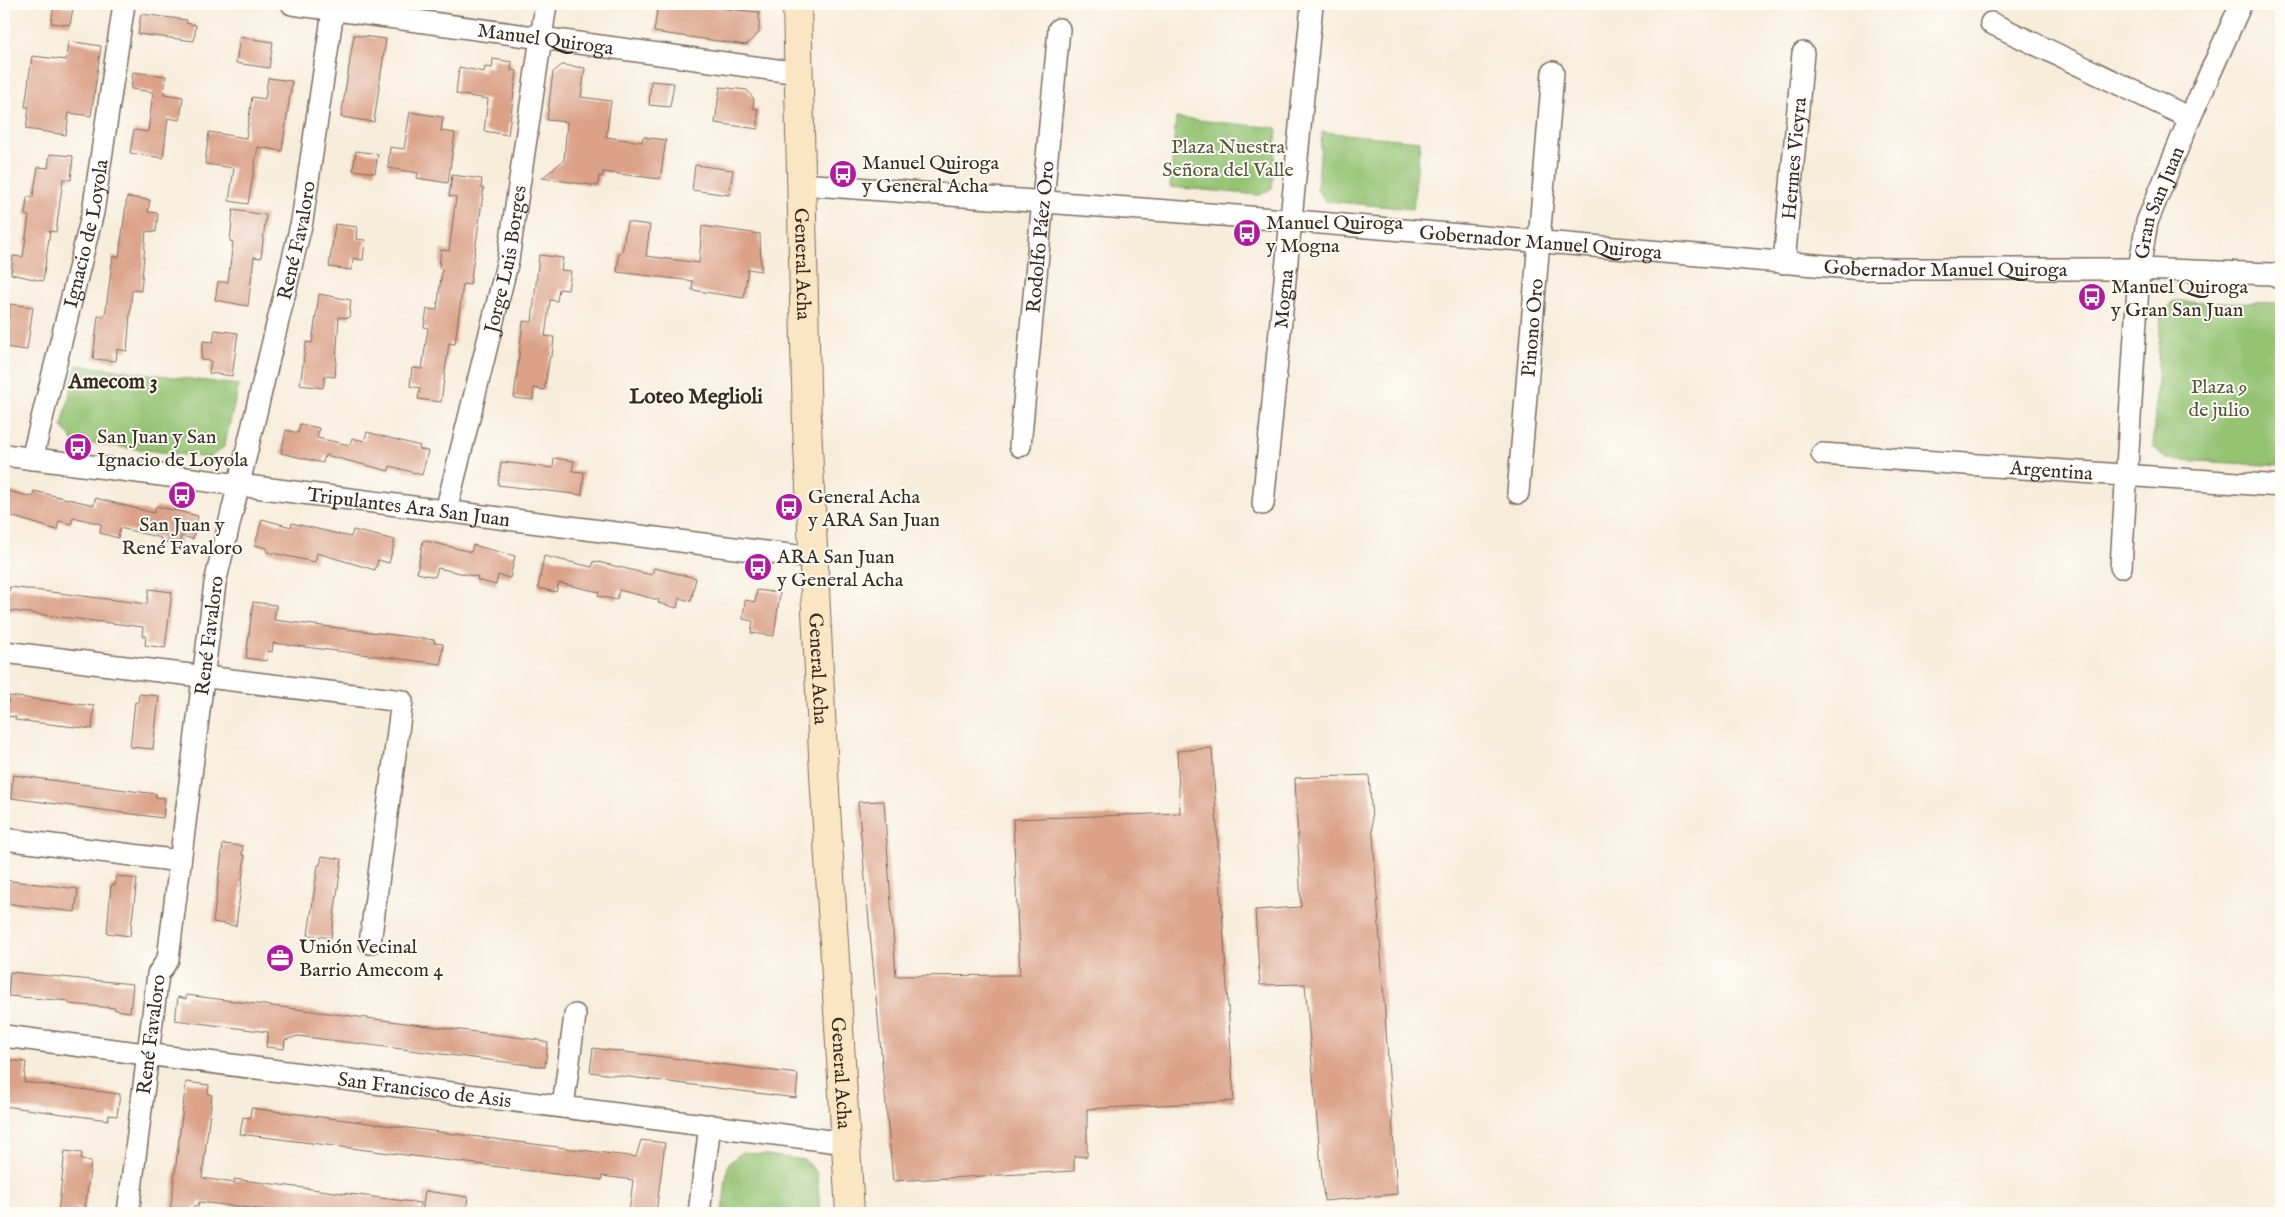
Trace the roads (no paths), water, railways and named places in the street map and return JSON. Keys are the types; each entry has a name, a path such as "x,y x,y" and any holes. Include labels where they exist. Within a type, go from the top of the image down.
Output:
{"main road":[{"name":"General Acha","path":"797,4 807,426 824,774 850,1213"}],"street":[{"name":"Ignacio de Loyola","path":"32,459 93,212 124,4"},
{"name":"Manuel Quiroga","path":"292,4 334,7 541,38 799,73"},
{"name":"Jorge Luis Borges","path":"446,511 508,260 546,4"},
{"name":"Gran San Juan","path":"2121,567 2139,269 2147,222 2190,118 2241,4"},
{"name":"Mogna","path":"1263,504 1312,5"},
{"name":"René Favaloro","path":"128,1213 158,974 168,959 215,583 302,221 334,7"},
{"path":"1991,23 2190,118"},
{"name":"Rodolfo Páez Oro","path":"1020,446 1059,29"},
{"name":"Hermes Vieyra","path":"1784,262 1803,54"},
{"name":"Pinono Oro","path":"1518,493 1553,72"},
{"name":"Gobernador Manuel Quiroga","path":"801,184 1291,220 1862,269 2139,269 2272,274 2281,278"},
{"name":"Argentina","path":"1822,454 2281,486"},
{"name":"Tripulantes Ara San Juan","path":"4,455 813,558"},
{"path":"4,652 402,701 370,943"},
{"path":"4,838 180,861"},
{"path":"562,1107 575,1015"},
{"name":"San Francisco de Asis","path":"4,1036 846,1143"},
{"path":"699,1213 710,1125"}],"place":[{"name":"Manuel Quiroga y General Acha","path":"843,174"},
{"name":"Manuel Quiroga y Mogna","path":"1247,233"},
{"name":"Manuel Quiroga y Gran San Juan","path":"2092,297"},
{"name":"San Juan y San Ignacio de Loyola","path":"78,447"},
{"name":"San Juan y René Favaloro","path":"182,495"},
{"name":"General Acha y ARA San Juan","path":"789,507"},
{"name":"ARA San Juan y General Acha","path":"758,567"},
{"name":"Unión Vecinal Barrio Amecom 4","path":"280,958"}],"district":[{"name":"Amecom 3","path":"113,381"},
{"name":"Loteo Meglioli","path":"696,396"}],"park label":[{"name":"Plaza Nuestra Señora del Valle","path":"1228,158"},
{"name":"Plaza 9 de julio","path":"2219,398"}]}
